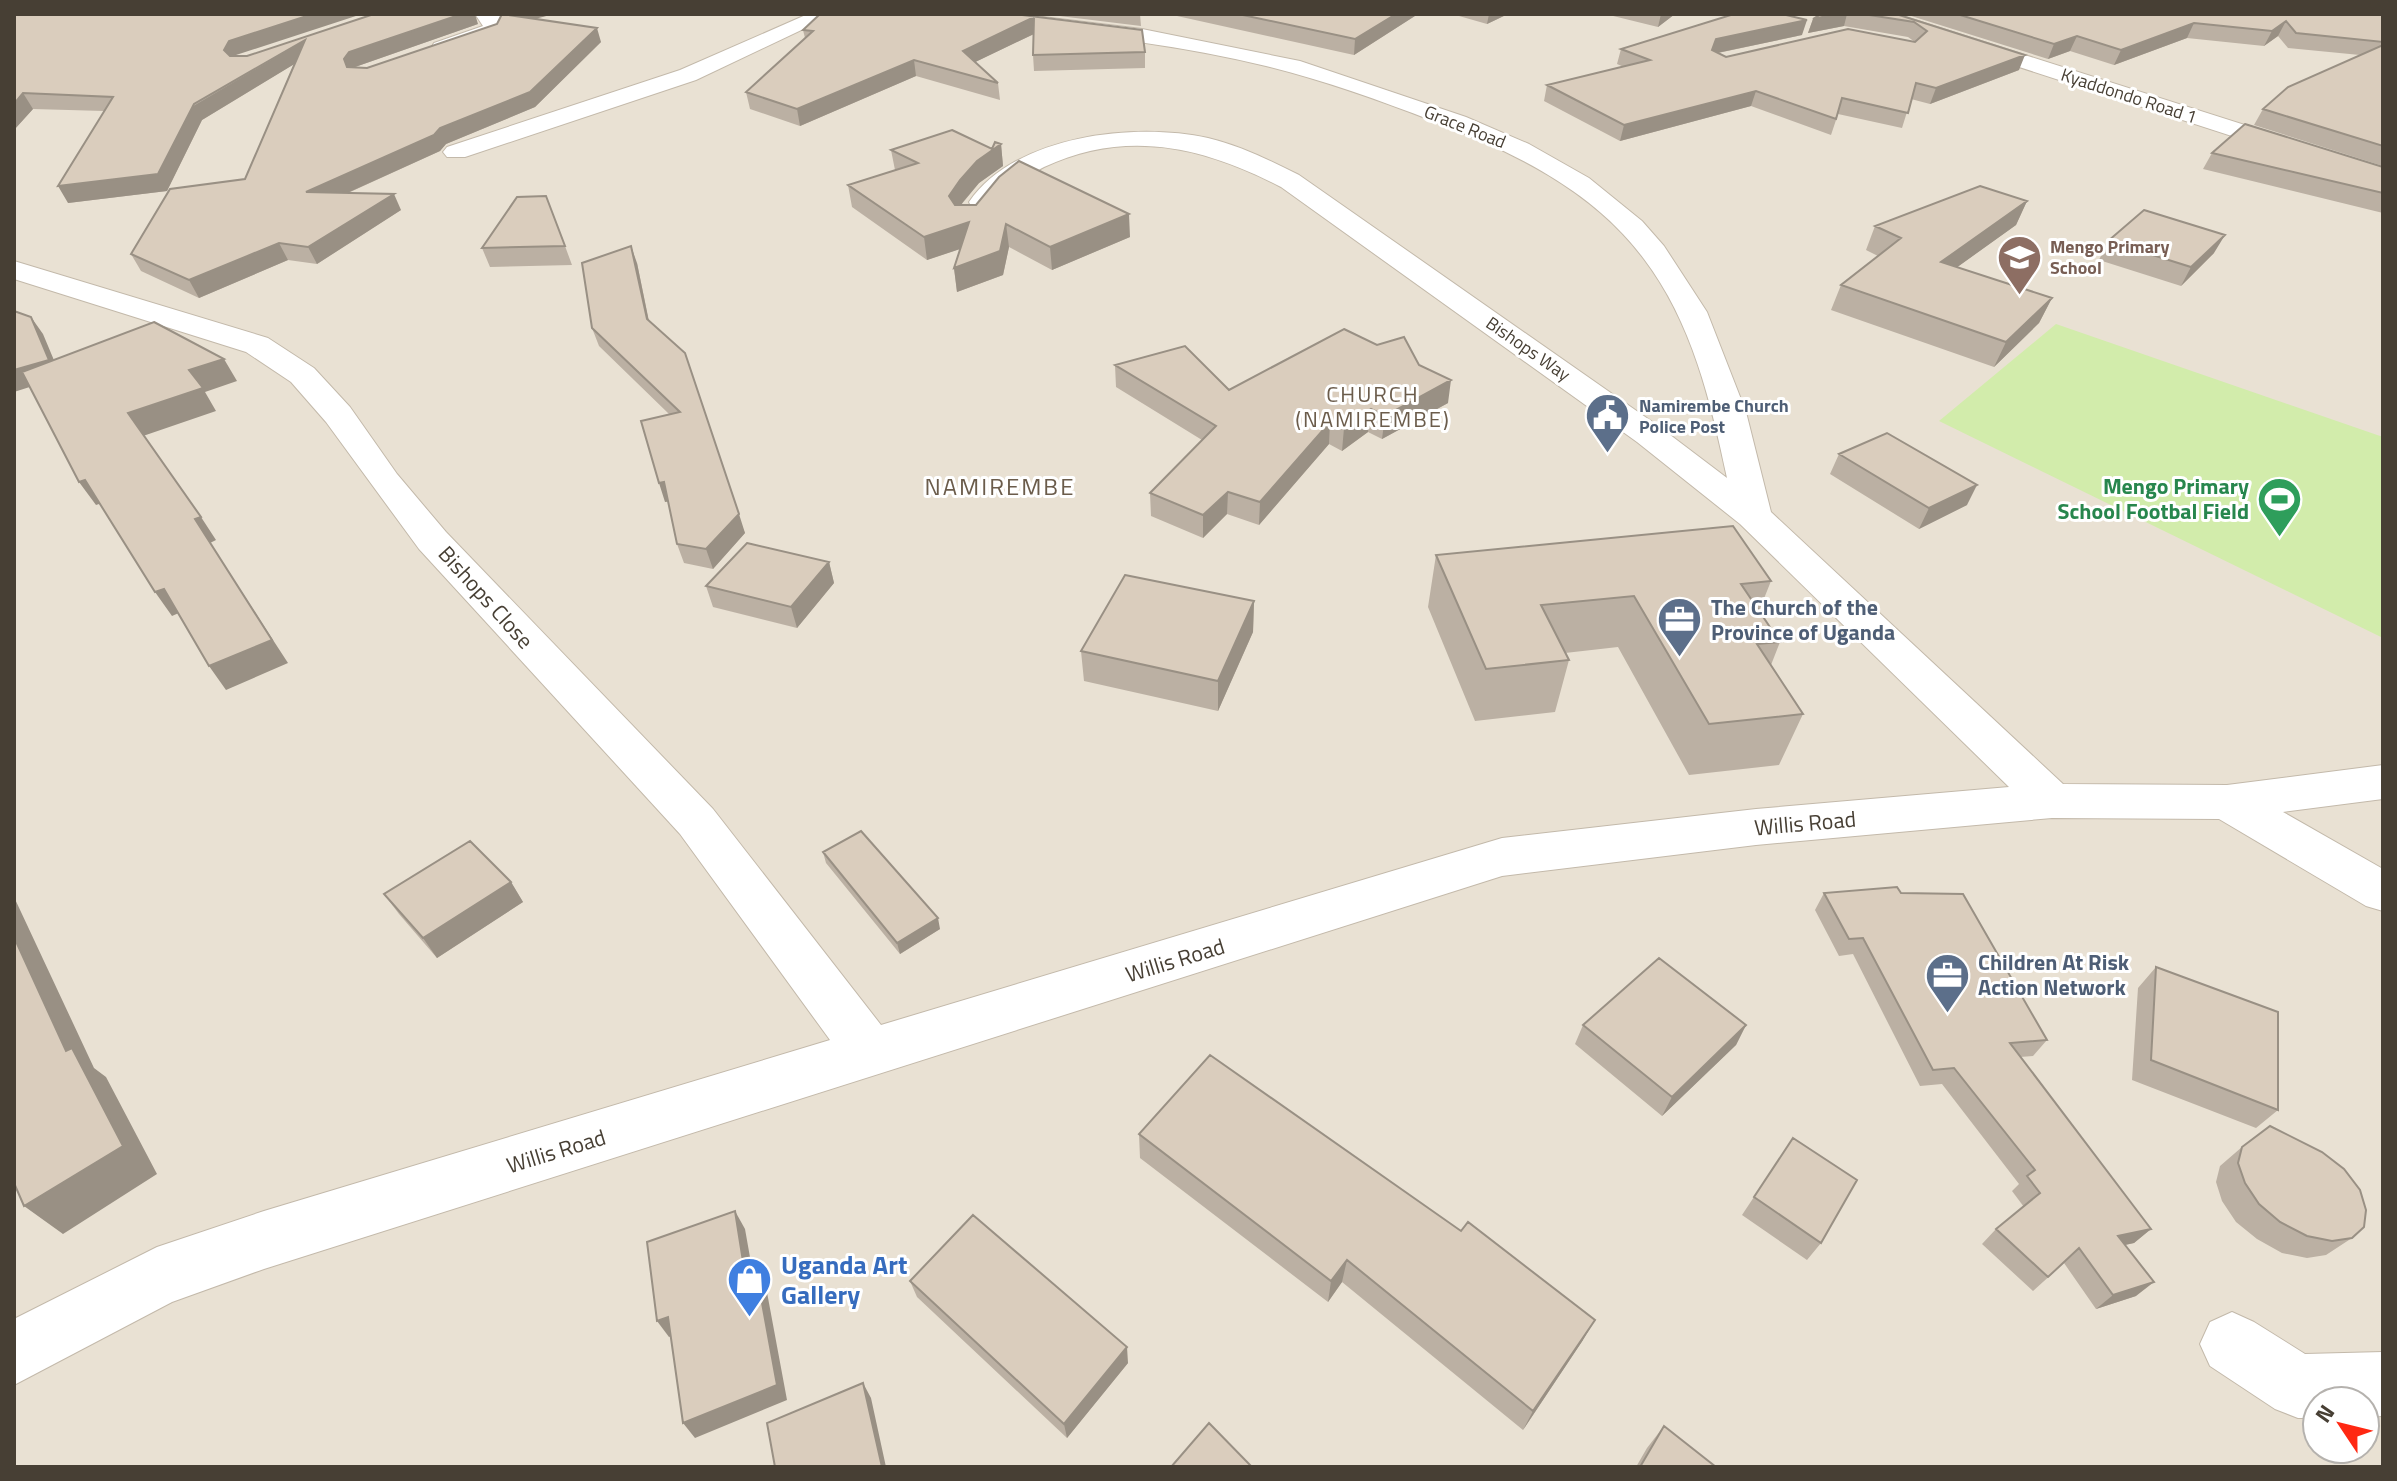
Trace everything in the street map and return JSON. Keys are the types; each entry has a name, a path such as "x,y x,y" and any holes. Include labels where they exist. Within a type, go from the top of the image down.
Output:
{"street":[{"path":"421,55 493,30 495,22 485,14"},
{"path":"456,152 688,75 825,14"},
{"name":"Grace Road","path":"966,14 1200,45 1300,68 1478,129 1579,184 1621,216 1655,253 1686,306 1725,393 1753,516"},
{"name":"Kyaddondo Road 1","path":"1875,14 2383,177"},
{"path":"1885,41 2001,68 2040,69"},
{"name":"Bishops Way","path":"969,219 995,186 1025,167 1105,140 1145,139 1234,154 1290,181 1649,435 1753,516 2052,801"},
{"name":"Bishops Close","path":"14,270 257,345 287,359 321,393 401,503 697,823 871,1054"},
{"name":"Willis Road","path":"14,1353 157,1277 264,1240 1502,857 1756,827 2052,801 2227,802 2383,782"},
{"path":"2227,802 2383,892"},
{"path":"2232,1344 2298,1386 2383,1384"}],"shaded area":[{"path":"14,14 2383,14 2383,1467 14,1467"}],"green space":[{"name":"Mengo Primary School Footbal Field","path":"2056,324 2383,437 2383,638 1939,421"}],"building":[{"path":"14,14 313,14 229,41 224,50 230,56 247,56 374,14 462,14 349,52 344,59 347,67 367,68 497,24 502,14 597,28 530,92 440,128 434,135 306,192 394,194 308,247 279,243 189,280 131,254 170,189 245,179 305,40 194,104 158,174 58,186 113,97 23,93 14,104"},
{"path":"820,14 1014,14 1142,30 1145,52 1033,55 1034,17 963,51 998,83 914,60 797,109 746,92 813,31 803,30"},
{"path":"1238,14 1396,14 1355,39"},
{"path":"1734,14 1782,14 1807,20 1716,39 1712,50 1726,57 1848,29 1915,42 1927,31 1914,22 1863,14 1896,14 2025,55 1936,88 1916,83 1908,113 1842,98 1836,119 1756,91 1624,125 1547,85 1650,60 1621,49"},
{"path":"1957,14 2383,14 2383,42 2296,33 2286,21 2272,31 2194,23 2121,50 2077,36 2054,44"},
{"path":"2383,45 2383,146 2263,109 2288,87"},
{"path":"2245,124 2383,167 2383,193 2212,153"},
{"path":"952,130 992,149 995,142 1001,144 977,161 960,180 949,196 955,205 976,205 999,177 1019,161 1129,214 1050,247 1006,224 1000,251 954,268 969,222 924,237 848,185 918,163 891,150"},
{"path":"1980,186 2027,201 1941,262 2052,298 2006,342 1841,285 1901,238 1875,226"},
{"path":"546,196 565,246 482,248 517,197"},
{"path":"2144,210 2225,235 2191,267 2108,241"},
{"path":"631,246 647,319 685,353 739,514 706,549 677,544 664,482 659,483 641,421 680,412 592,328 582,263"},
{"path":"14,311 31,317 49,360 14,370"},
{"path":"154,322 224,359 189,370 203,388 128,413 201,517 195,519 272,640 209,666 164,589 155,592 85,480 79,482 22,372"},
{"path":"1344,329 1377,345 1404,337 1419,365 1451,380 1385,416 1371,409 1344,428 1330,422 1260,502 1228,492 1203,515 1150,493 1216,426 1115,365 1185,346 1229,390"},
{"path":"1887,433 1977,485 1929,508 1839,454"},
{"path":"1733,526 1771,581 1741,584 1780,642 1757,644 1803,714 1709,724 1634,596 1541,605 1569,660 1486,669 1436,555"},
{"path":"747,543 829,562 791,607 706,586"},
{"path":"1125,575 1254,601 1218,681 1081,651"},
{"path":"861,831 938,918 897,943 823,852"},
{"path":"470,841 511,882 423,938 384,894"},
{"path":"1897,887 1901,893 1963,894 2047,1040 2010,1043 2151,1229 2118,1236 2154,1282 2113,1295 2079,1248 2048,1277 1996,1229 2040,1193 2027,1176 2035,1170 1954,1068 1933,1070 1863,938 1849,939 1824,893"},
{"path":"14,937 66,1051 72,1048 123,1146 24,1206 14,1183"},
{"path":"1659,958 1746,1025 1672,1097 1583,1025"},
{"path":"2156,967 2278,1012 2278,1110 2151,1060"},
{"path":"1210,1055 1461,1231 1468,1222 1595,1320 1533,1411 1347,1260 1331,1281 1139,1134"},
{"path":"2270,1126 2322,1152 2344,1169 2360,1190 2366,1210 2364,1227 2352,1238 2332,1241 2307,1236 2280,1222 2259,1204 2245,1183 2238,1163 2242,1147"},
{"path":"1793,1138 1857,1180 1821,1243 1754,1197"},
{"path":"735,1211 745,1274 756,1270 777,1385 683,1423 668,1317 657,1321 647,1242"},
{"path":"973,1215 1127,1347 1064,1424 910,1281"},
{"path":"863,1383 882,1467 775,1467 767,1423"},
{"path":"1209,1423 1252,1467 1171,1467"},
{"path":"1664,1426 1716,1467 1640,1467"}],"place":[{"name":"Mengo Primary School","path":"2019,296"},
{"name":"Namirembe Church Police Post","path":"1608,455"},
{"name":"Mengo Primary School Footbal Field","path":"2280,538"},
{"name":"The Church of the Province of Uganda","path":"1680,659"},
{"name":"Children At Risk Action Network","path":"1947,1014"},
{"name":"Uganda Art Gallery","path":"750,1319"}],"district":[{"name":"CHURCH (NAMIREMBE)","path":"1373,406"},
{"name":"NAMIREMBE","path":"1000,487"}]}
